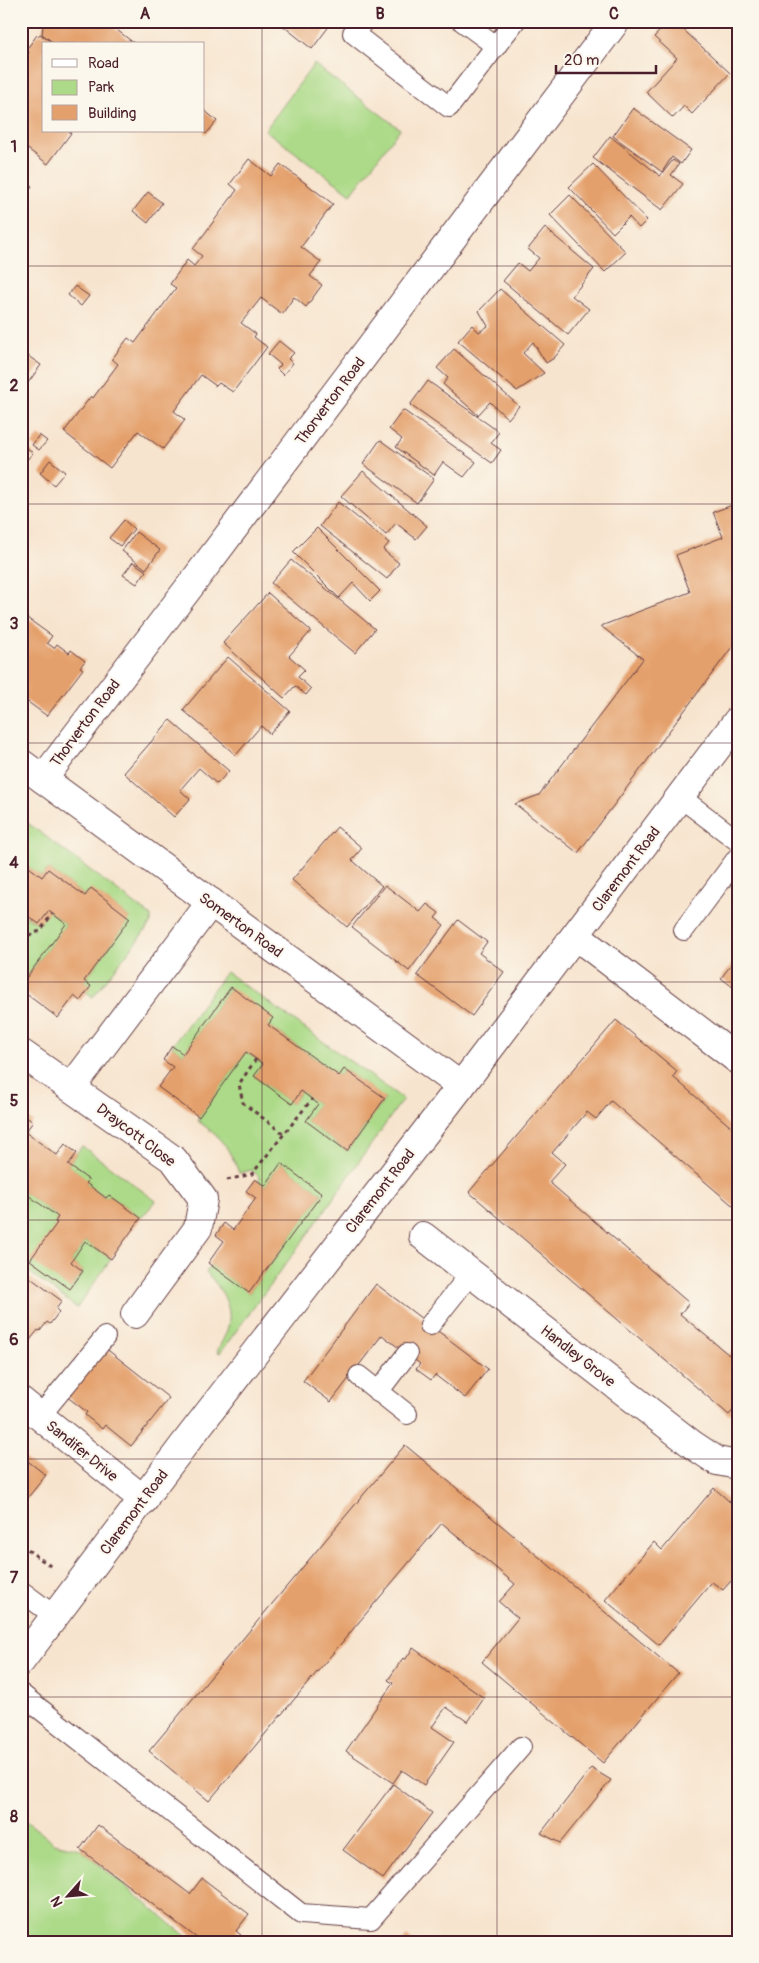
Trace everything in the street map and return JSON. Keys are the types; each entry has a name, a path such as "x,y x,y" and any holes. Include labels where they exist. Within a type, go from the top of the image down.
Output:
{"street":[{"name":"Thorverton Road","path":"32,771 194,581 616,21"},
{"name":"Claremont Road","path":"21,1661 183,1446 576,936 738,720"},
{"name":"Somerton Road","path":"32,771 461,1086"},
{"path":"71,1088 211,902"},
{"path":"576,936 738,1060"},
{"name":"Draycott Close","path":"21,1053 174,1160 203,1199 198,1228 135,1314"},
{"name":"Handley Grove","path":"423,1236 693,1445 717,1461 738,1466"},
{"name":"Sandifer Drive","path":"31,1409 144,1500"}],"lane":[{"path":"364,21 353,33 449,107 515,21"},
{"path":"462,21 496,46"},
{"path":"680,797 738,841"},
{"path":"684,930 738,858"},
{"path":"430,1325 471,1272"},
{"path":"31,1409 104,1337"},
{"path":"378,1392 407,1354"},
{"path":"359,1376 407,1414"},
{"path":"21,1591 56,1616"},
{"path":"21,1694 301,1914 371,1919 521,1747"}],"path":[{"path":"21,938 40,931 52,914"},
{"path":"256,1059 239,1084 243,1103 284,1134"},
{"path":"194,1188 252,1174 312,1099"},
{"path":"21,1545 53,1569"}],"green space":[{"path":"314,64 400,129 351,194 265,130"},
{"path":"21,818 151,916 151,923 93,997 86,992 91,986 84,981 130,918 91,889 85,896 48,869 42,877 21,861"},
{"path":"49,911 66,924 21,985 21,913 39,924"},
{"path":"226,972 403,1099 316,1223 220,1353 217,1352 229,1322 228,1305 221,1291 206,1272 211,1265 249,1293 322,1194 281,1163 265,1186 259,1181 259,1177 252,1170 239,1173 228,1150 212,1132 198,1121 199,1117 246,1052 263,1064 254,1076 292,1104 301,1091 318,1104 306,1121 347,1151 385,1099 344,1069 339,1076 268,1025 231,987 183,1054 172,1046"},
{"path":"82,1146 156,1201 141,1218 109,1195 106,1198 86,1183 88,1180 68,1165"},
{"path":"21,1190 58,1217 55,1221 57,1223 70,1289 83,1271 71,1262 85,1241 111,1259 77,1308 21,1266"},
{"path":"21,1817 54,1843 80,1849 193,1942 21,1942"}],"building":[{"path":"46,21 109,21 108,23 132,42 52,42 42,34"},
{"path":"277,21 333,21 312,49"},
{"path":"669,21 674,21 730,73 692,114 684,106 673,118 646,92 677,58 654,37"},
{"path":"40,34 51,42 42,42 42,132 71,133 48,164 21,144 21,63 29,52 26,50"},
{"path":"633,108 691,150 681,164 672,157 662,172 613,136"},
{"path":"205,111 217,121 206,134 204,132"},
{"path":"610,136 660,176 673,160 679,164 671,175 683,184 662,210 593,158"},
{"path":"249,159 271,176 280,164 333,204 301,247 321,262 310,276 322,285 306,307 294,297 282,314 261,298 241,323 256,334 254,337 267,347 233,392 219,383 216,386 201,375 174,411 185,420 163,449 138,431 110,468 64,432 91,396 93,398 118,364 112,359 128,338 135,343 176,288 170,284 187,260 194,266 202,256 193,249 237,190 230,184"},
{"path":"593,164 647,220 639,228 629,217 613,233 569,187"},
{"path":"21,173 28,178 25,181 32,186 21,201"},
{"path":"148,192 162,203 148,223 133,211"},
{"path":"570,195 626,252 605,272 550,215"},
{"path":"545,228 594,269 572,296 589,309 568,335 503,281 518,263 528,271 539,258 528,249"},
{"path":"75,286 89,296 81,306 68,295"},
{"path":"500,289 565,345 554,358 546,363 533,342 523,353 544,373 517,391 458,341 472,325 479,332 488,326 479,311"},
{"path":"279,341 294,353 288,359 293,363 283,375 277,369 281,365 268,354"},
{"path":"454,349 519,406 508,419 490,402 478,415 443,384 448,378 437,368"},
{"path":"21,351 41,365 25,387 21,384"},
{"path":"428,381 499,432 491,443 501,450 492,463 410,405"},
{"path":"403,410 476,462 464,477 443,462 434,475 396,447 402,439 389,429"},
{"path":"39,435 47,441 39,450 32,445"},
{"path":"380,440 434,479 417,503 363,464"},
{"path":"21,443 33,453 25,462 21,459"},
{"path":"50,460 65,472 54,485 40,473"},
{"path":"363,471 427,526 416,539 396,523 386,535 341,496"},
{"path":"338,502 389,543 383,550 399,563 387,579 320,526"},
{"path":"738,503 738,639 578,853 515,804 539,795 643,659 601,626 690,592 676,555 723,537 713,512"},
{"path":"124,520 134,529 120,546 109,538"},
{"path":"317,528 380,591 370,601 353,583 339,598 293,552"},
{"path":"136,532 160,550 146,569 122,551"},
{"path":"291,560 375,629 355,653 271,583"},
{"path":"133,562 146,571 137,584 123,575"},
{"path":"268,593 311,631 289,656 305,670 298,677 311,689 306,695 295,686 284,698 223,643"},
{"path":"27,618 52,636 47,643 54,648 57,644 69,653 71,650 85,661 80,667 83,669 47,716 21,697 21,626"},
{"path":"228,657 290,711 270,734 261,726 236,755 183,710"},
{"path":"170,720 229,771 217,784 199,768 180,790 190,799 174,817 124,773"},
{"path":"337,827 362,848 352,860 382,886 347,927 292,880"},
{"path":"21,861 42,877 48,869 85,896 91,888 130,918 84,981 91,986 80,1001 74,996 58,1018 21,990 21,985 66,924 49,911 39,924 21,911"},
{"path":"385,885 420,912 427,904 439,913 435,918 444,925 409,971 352,927"},
{"path":"458,920 487,942 479,953 504,972 472,1016 417,975"},
{"path":"738,956 738,991 721,978"},
{"path":"231,987 273,1018 268,1025 339,1076 344,1069 385,1098 347,1151 306,1121 318,1104 301,1091 292,1104 254,1076 263,1064 246,1052 199,1117 158,1087 173,1067 163,1060 172,1046 183,1054"},
{"path":"616,1020 677,1071 673,1077 738,1133 738,1210 611,1101 596,1119 587,1112 552,1153 565,1164 549,1182 689,1303 680,1314 729,1355 738,1345 738,1405 729,1415 469,1192"},
{"path":"21,1113 33,1122 25,1132 57,1155 65,1144 77,1153 68,1165 89,1180 86,1183 106,1198 109,1195 141,1218 111,1259 85,1241 71,1262 83,1271 70,1289 30,1260 57,1223 55,1222 58,1217 21,1190"},
{"path":"281,1163 322,1194 249,1293 208,1263 224,1241 216,1235 224,1223 233,1230 256,1198 246,1191 255,1179 265,1186"},
{"path":"21,1271 62,1301 56,1309 59,1312 50,1324 47,1322 26,1345 30,1348 24,1356 26,1358 21,1365"},
{"path":"376,1284 488,1369 465,1398 435,1375 431,1380 416,1369 420,1364 382,1335 331,1402 303,1381"},
{"path":"104,1347 169,1398 131,1446 105,1425 102,1429 85,1415 87,1412 66,1396"},
{"path":"405,1445 678,1673 603,1763 482,1662 518,1618 499,1602 515,1584 442,1523 209,1801 149,1751"},
{"path":"21,1456 46,1475 21,1506"},
{"path":"714,1488 738,1509 738,1573 723,1590 712,1582 659,1645 605,1600 654,1542 662,1550"},
{"path":"413,1648 484,1698 468,1722 446,1707 432,1727 454,1742 424,1785 402,1770 393,1783 346,1751 393,1683 388,1680 403,1658 405,1660"},
{"path":"591,1768 611,1780 560,1843 541,1833"},
{"path":"393,1784 432,1813 383,1879 343,1850"},
{"path":"98,1825 190,1894 202,1878 249,1914 236,1931 241,1935 236,1942 202,1942 80,1849"},
{"path":"407,1936 413,1942 402,1942"}]}
